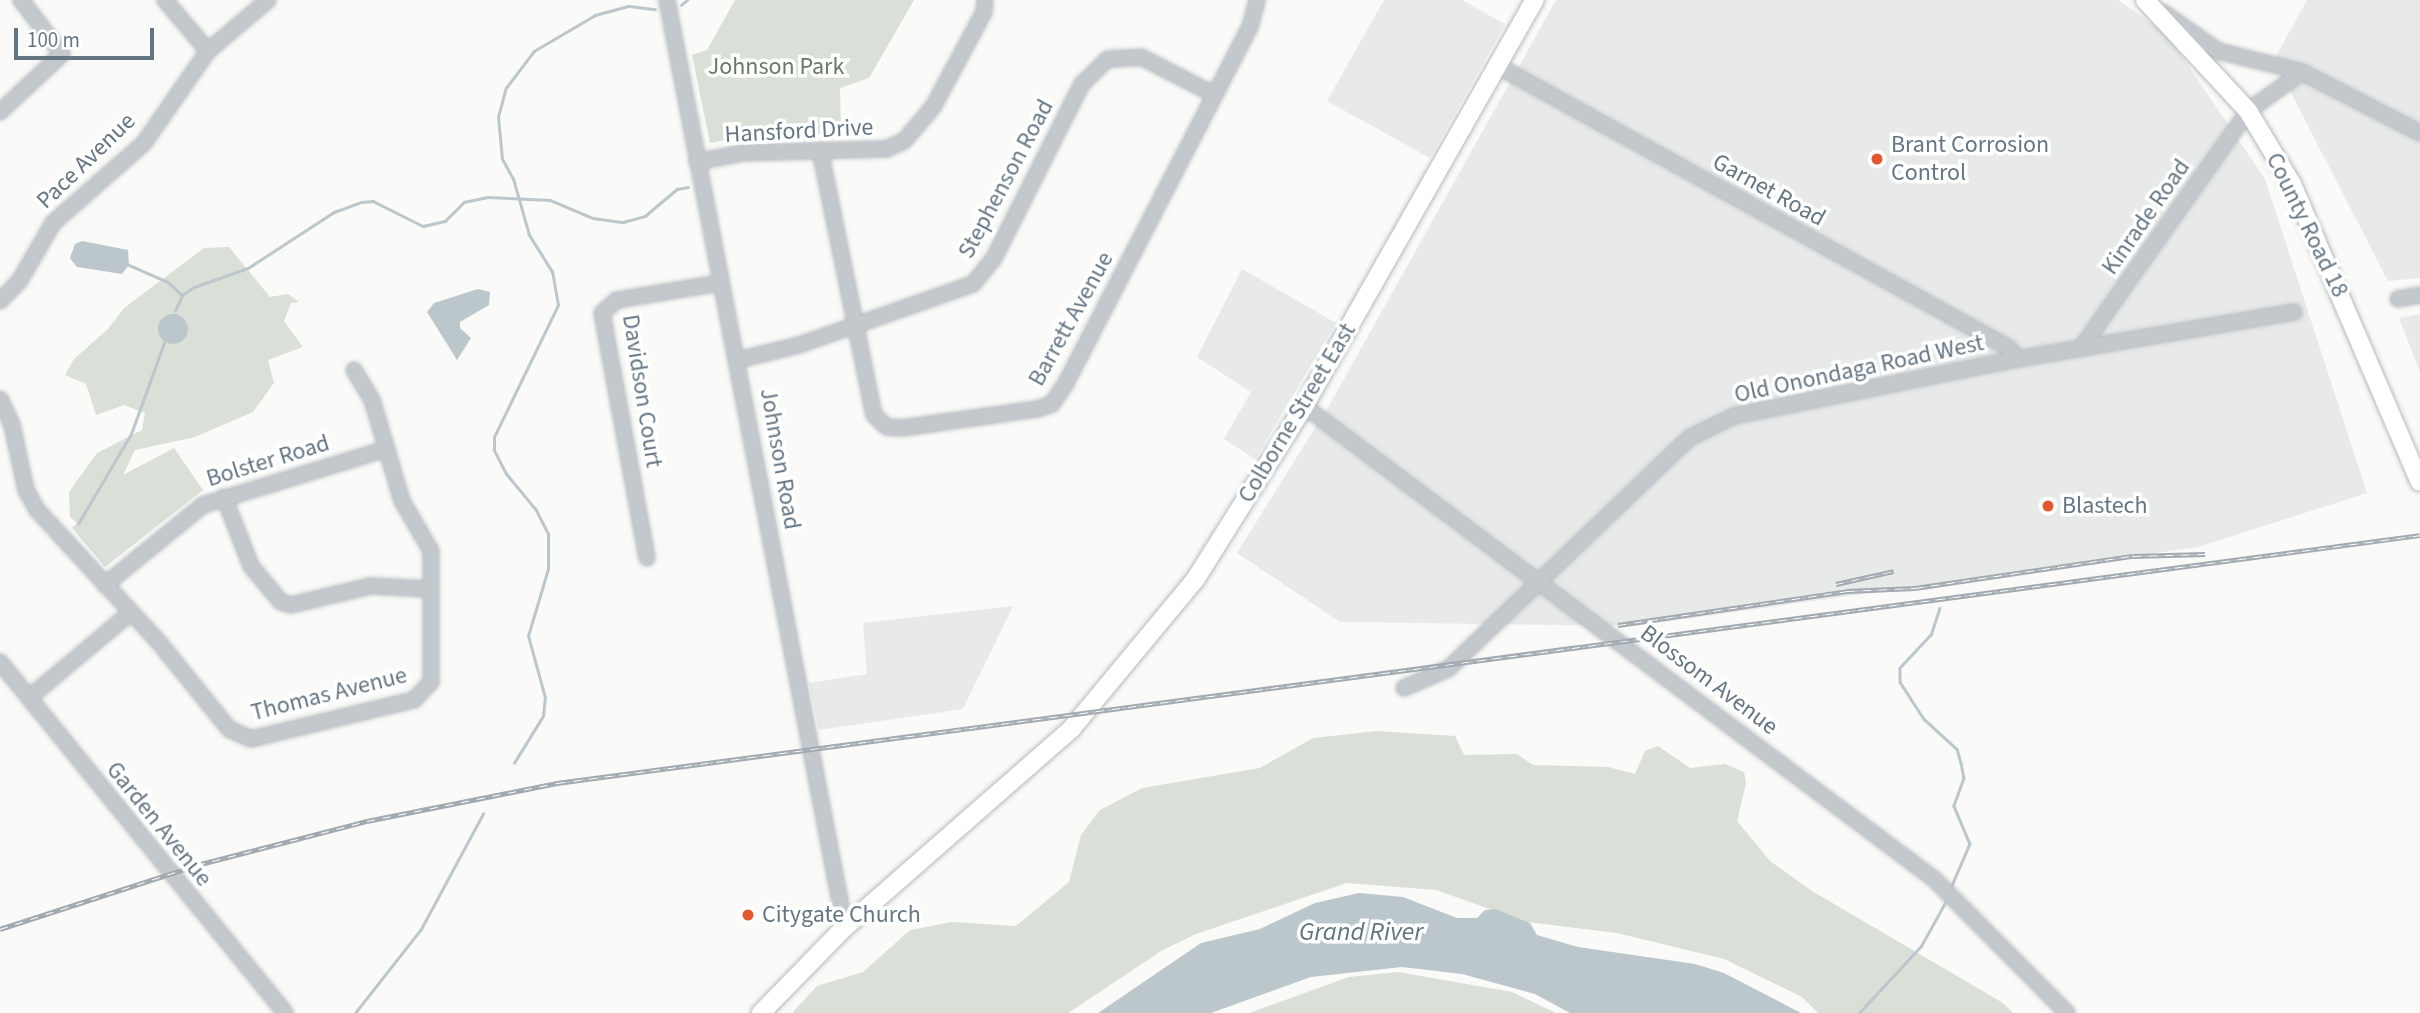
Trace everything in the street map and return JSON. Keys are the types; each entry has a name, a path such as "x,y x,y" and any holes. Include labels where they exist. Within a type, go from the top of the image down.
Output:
{"main road":[{"name":"Colborne Street East","path":"761,1013 845,927 1072,728 1195,580 1304,406 1535,0"},
{"name":"County Road 18","path":"2150,3 2248,111 2307,213 2420,482"}],"street":[{"path":"0,112 62,54 21,0"},
{"path":"165,0 208,51"},
{"name":"Pace Avenue","path":"0,301 17,285 44,235 63,212 144,143 208,51 268,0"},
{"name":"Johnson Road","path":"667,0 845,927"},
{"name":"Hansford Drive","path":"697,162 742,153 886,149 914,134 933,107 985,0"},
{"name":"Barrett Avenue","path":"821,150 870,404 887,427 1017,413 1052,404 1250,27 1257,0"},
{"path":"2150,3 2218,51 2301,72 2420,133"},
{"name":"Stephenson Road","path":"738,360 958,292 979,278 994,258 1082,84 1101,64 1128,55 1141,57 1215,95"},
{"name":"Garnet Road","path":"1496,65 2009,348 2017,359"},
{"name":"Kinrade Road","path":"2081,348 2248,111 2301,72"},
{"name":"Davidson Court","path":"648,558 602,313 617,300 720,284"},
{"path":"2398,299 2420,295"},
{"name":"Old Onondaga Road West","path":"1404,688 1448,669 1672,454 1712,426 1734,416 2017,359 2294,312"},
{"name":"Thomas Avenue","path":"0,400 12,425 30,499 232,732 251,739 421,696 431,677 428,589 431,551 401,501 372,400 354,370"},
{"name":"Blossom Avenue","path":"1304,406 1934,879 2067,1013"},
{"name":"Bolster Road","path":"105,584 190,513 224,497 386,449"},
{"path":"224,497 251,566 281,602 291,605 370,586 428,589"},
{"path":"30,697 130,613"},
{"name":"Garden Avenue","path":"0,662 130,828 285,1013"}],"shaded area":[{"path":"1384,0 1462,0 1505,24 1430,158 1327,101"},
{"path":"1556,0 2118,0 2166,33 2265,179 2367,493 2198,547 1635,626 1340,622 1237,553 1330,404"},
{"path":"2307,0 2420,0 2420,278 2388,281 2274,60"},
{"path":"1242,269 1336,323 1255,459 1224,439 1251,392 1197,357"},
{"path":"2420,314 2420,372 2399,318"},
{"path":"1013,606 963,709 819,730 809,683 867,674 863,623"}],"green space":[{"name":"Johnson Park","path":"735,0 914,0 869,78 840,88 841,134 758,134 710,143 692,55 707,50"},
{"path":"229,247 270,297 288,294 299,302 291,303 284,321 303,347 268,360 274,383 253,412 195,437 135,450 123,475 174,448 203,490 105,567 72,528 77,523 70,517 69,492 97,453 142,430 145,413 124,405 96,415 86,384 65,375 74,359 108,329 124,308 204,248"},
{"path":"1376,731 1455,736 1464,755 1517,754 1533,765 1608,767 1635,774 1645,751 1658,746 1690,768 1725,764 1744,772 1746,783 1737,821 1770,861 1812,891 2003,1003 2013,1013 1818,1013 1802,997 1724,959 1617,933 1527,922 1436,890 1347,883 1196,934 1161,951 1068,1013 792,1013 817,986 863,972 910,930 952,922 1016,926 1069,882 1081,835 1100,810 1142,788 1260,768 1313,738"},
{"path":"1398,972 1512,992 1556,1013 1249,1013 1349,977"}],"water":[{"path":"82,241 128,250 129,265 122,274 77,267 70,258 75,244"},
{"path":"478,289 490,292 489,305 460,322 460,328 471,338 457,360 427,312 434,303"},
{"path":"173,314 184,318 188,329 184,340 173,344 162,340 158,329 162,318"},
{"name":"Grand River","path":"1359,893 1403,897 1457,918 1477,918 1485,910 1495,909 1530,923 1537,935 1578,947 1695,964 1724,973 1801,1013 1570,1013 1535,994 1462,974 1402,967 1311,977 1211,1013 1098,1013 1201,943 1260,929 1315,903"}],"waterway":[{"path":"681,5 687,0"},
{"path":"514,763 543,716 545,698 528,636 548,569 548,534 535,509 506,474 494,450 494,437 558,305 552,272 529,235 513,179 502,159 498,117 506,88 534,51 595,15 629,6 655,9"},
{"path":"175,311 182,295 194,287 248,268 334,212 361,202 373,201 423,226 445,221 464,202 488,197 550,200 593,218 623,222 645,216 677,189 688,187"},
{"path":"129,265 168,282 182,295"},
{"path":"78,524 131,434 164,343"},
{"path":"1940,608 1931,635 1900,668 1900,682 1924,719 1957,749 1961,763 1964,778 1954,806 1970,844 1951,888"},
{"path":"355,1013 421,929 483,814"},
{"path":"1859,1013 1921,946 1946,901"}],"railway":[{"path":"0,929 197,865 367,821 557,783 2420,535"},
{"path":"1618,625 1847,591 1915,588 2133,556 2205,554"},
{"path":"1836,584 1894,571"}],"place":[{"name":"Brant Corrosion Control","path":"1877,159"},
{"name":"Blastech","path":"2048,506"},
{"name":"Citygate Church","path":"748,915"}]}
